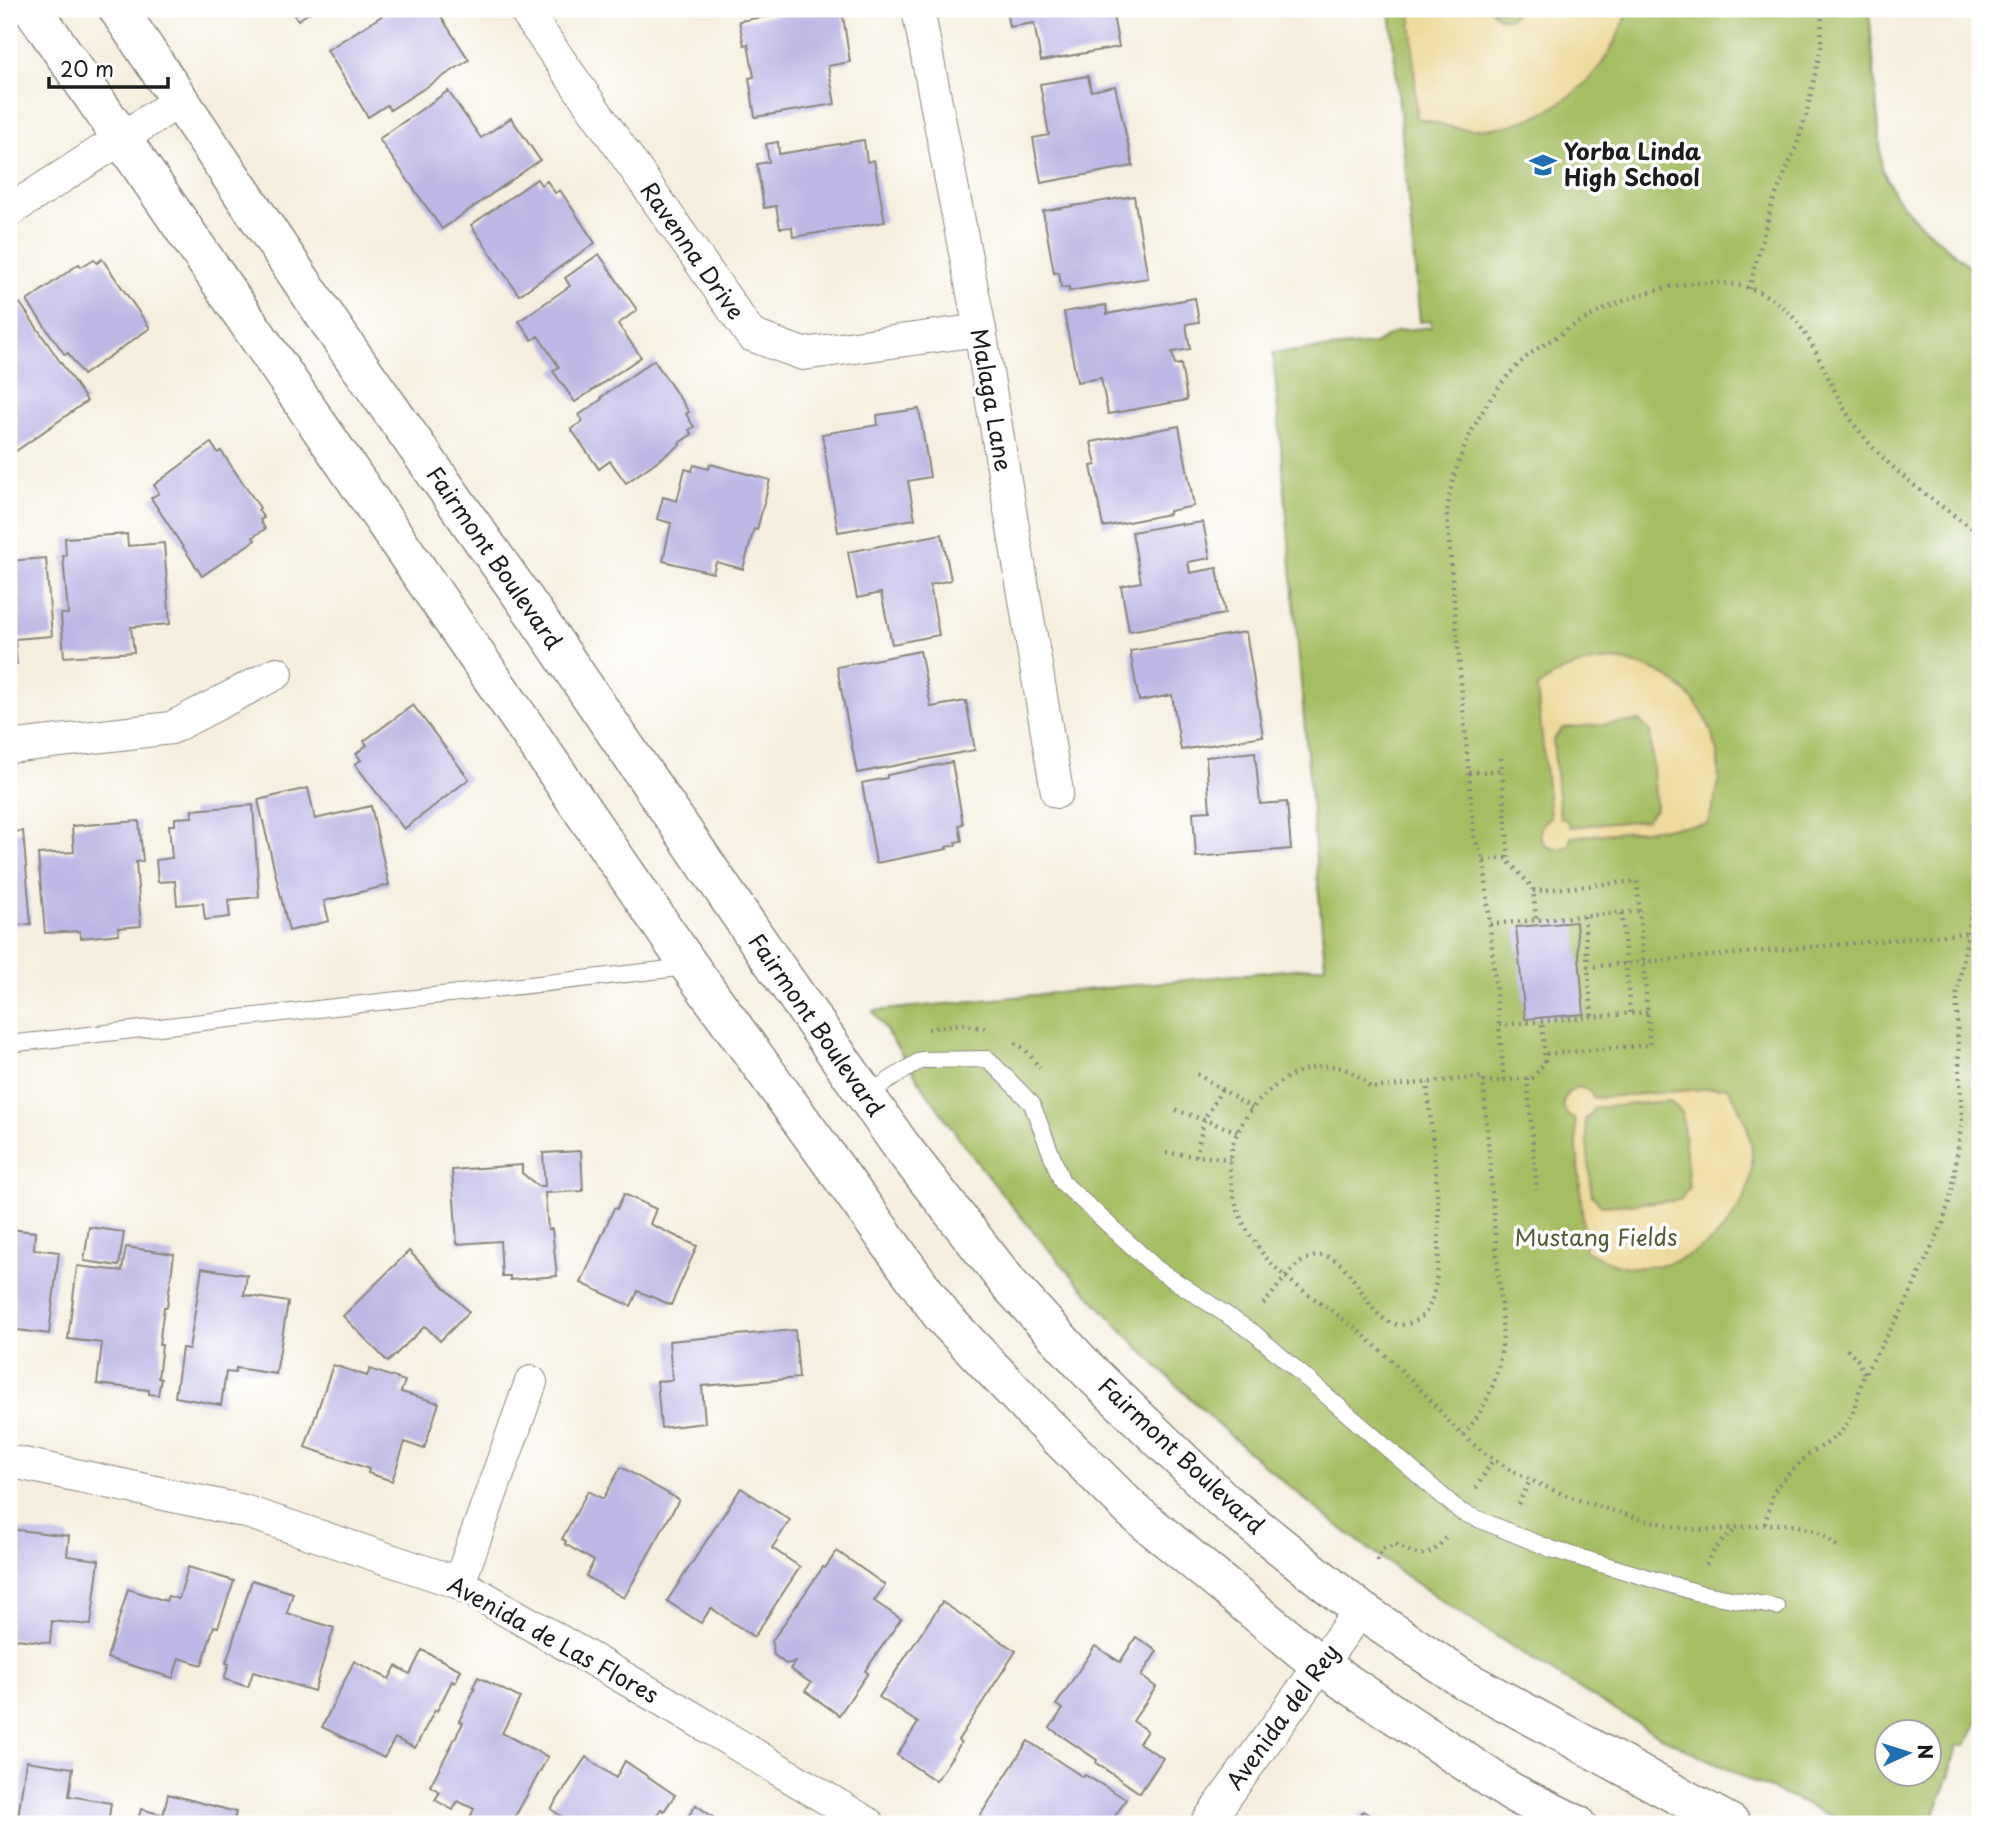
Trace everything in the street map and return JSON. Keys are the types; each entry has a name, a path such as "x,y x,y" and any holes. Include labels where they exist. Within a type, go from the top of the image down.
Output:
{"main road":[{"path":"33,9 690,967 943,1317 1132,1510 1320,1665 1511,1792 1576,1824"},
{"name":"Fairmont Boulevard","path":"118,9 340,338 534,613 681,831 901,1146 1009,1284 1087,1369 1224,1501 1360,1610 1463,1679 1731,1824"}],"street":[{"name":"Ravenna Drive","path":"524,9 751,335 803,354 980,330"},
{"name":"Malaga Lane","path":"918,9 980,330 1057,792"},
{"path":"9,211 179,101"},
{"path":"9,747 171,728 277,673"},
{"path":"460,1583 531,1382"},
{"name":"Avenida de Las Flores","path":"9,1461 244,1511 460,1583 685,1713 869,1824"},
{"name":"Avenida del Rey","path":"1206,1824 1360,1610"}],"lane":[{"path":"9,1044 690,967"},
{"path":"866,1095 921,1060 988,1059 1032,1104 1062,1182 1157,1269 1254,1333 1461,1512 1551,1549 1699,1593 1777,1607"}],"path":[{"path":"1749,289 1772,204 1796,148 1806,116 1821,47 1822,9"},
{"path":"1504,1080 1484,860 1474,837 1447,516 1448,492 1469,436 1503,382 1528,356 1560,333 1636,295 1702,281 1749,289 1781,305 1795,319 1817,350 1846,412 1877,452 1943,509 1980,534"},
{"path":"1501,758 1508,858 1533,891 1536,920"},
{"path":"1469,773 1502,770"},
{"path":"1484,860 1508,858"},
{"path":"1533,891 1637,881 1648,1012 1650,1045 1545,1054"},
{"path":"1765,1524 1773,1493 1782,1480 1809,1454 1842,1430 1853,1413 1864,1375 1905,1307 1943,1223 1952,1192 1962,1120 1957,993 1980,884"},
{"path":"1490,924 1640,911"},
{"path":"1622,913 1630,1014"},
{"path":"1584,916 1592,1017"},
{"path":"1587,967 1968,933"},
{"path":"1499,1025 1648,1012"},
{"path":"1483,1082 1532,1078 1545,1063 1542,1022"},
{"path":"920,1032 959,1024 991,1030"},
{"path":"1009,1039 1025,1049 1043,1072"},
{"path":"1463,1436 1484,1408 1494,1385 1501,1360 1503,1335 1483,1077 1371,1088 1348,1069 1326,1066 1302,1070 1276,1084 1252,1108 1238,1132 1230,1159 1235,1199 1246,1229 1271,1264 1362,1334 1418,1387 1463,1436 1494,1458 1564,1495 1680,1527 1714,1530 1765,1524 1802,1525 1819,1532 1839,1548"},
{"path":"1197,1074 1252,1108"},
{"path":"1527,1078 1537,1190"},
{"path":"1255,1300 1264,1304 1285,1276 1300,1262 1319,1255 1335,1259 1347,1271 1378,1314 1391,1322 1404,1325 1419,1319 1430,1305 1435,1281 1438,1219 1427,1083"},
{"path":"1196,1156 1204,1120 1222,1089"},
{"path":"1177,1111 1238,1132"},
{"path":"1166,1153 1230,1159"},
{"path":"1847,1349 1857,1359 1864,1375"},
{"path":"1473,1492 1494,1458"},
{"path":"1515,1511 1531,1479"},
{"path":"1699,1593 1710,1553 1723,1539 1739,1528"},
{"path":"1377,1561 1382,1549 1396,1544 1414,1555 1426,1555 1436,1550 1449,1532"}],"green space":[{"name":"Mustang Fields","path":"1390,9 1869,9 1882,169 1896,197 1916,220 1980,276 1980,1718 1966,1745 1957,1745 1949,1777 1930,1824 1872,1826 1847,1822 1685,1749 1633,1721 1510,1645 1415,1582 1336,1524 1281,1480 1176,1385 1078,1283 987,1175 928,1094 873,1011 1325,966 1273,353 1374,344 1397,331 1431,327 1431,321 1420,322"}],"sand":[{"path":"1411,9 1491,9 1505,19 1519,9 1628,9 1603,62 1572,94 1554,107 1514,124 1470,129 1450,127 1417,118"},
{"path":"1601,661 1636,664 1658,672 1677,684 1693,700 1705,718 1714,739 1718,762 1718,787 1707,824 1571,837 1569,845 1560,848 1547,846 1543,841 1541,829 1550,817 1537,688 1563,671 1581,664","holes":["1640,721 1650,732 1656,808 1646,820 1570,827 1569,822 1560,817 1553,740 1563,728"]},
{"path":"1577,1087 1589,1090 1594,1098 1728,1087 1749,1134 1752,1152 1751,1176 1744,1198 1733,1218 1717,1236 1698,1250 1677,1260 1654,1266 1619,1265 1585,1251 1575,1120 1564,1108 1565,1099 1571,1090","holes":["1669,1101 1682,1112 1689,1187 1680,1200 1603,1206 1592,1196 1585,1119 1594,1108"]}],"building":[{"path":"290,9 315,9 298,20"},
{"path":"393,9 436,9 469,60 390,110 387,105 368,117 327,50"},
{"path":"798,9 842,9 850,62 828,66 835,104 755,117 749,78 754,77 748,44 744,45 739,21"},
{"path":"1006,9 1112,10 1119,47 1041,61 1034,23 1009,27"},
{"path":"1088,76 1091,91 1115,86 1133,166 1041,183 1033,138 1049,135 1040,84"},
{"path":"448,91 481,138 511,118 540,160 442,229 379,139"},
{"path":"864,140 867,162 874,160 885,222 793,237 792,227 780,228 776,206 764,208 757,164 769,162 766,144 778,142 779,154"},
{"path":"537,179 541,185 547,181 555,193 560,190 595,243 519,295 471,225"},
{"path":"1134,196 1148,278 1069,291 1069,287 1061,288 1059,272 1054,273 1043,211"},
{"path":"599,254 637,310 618,324 641,357 575,402 553,371 559,367 538,336 532,340 519,321 570,286 565,278"},
{"path":"94,259 97,263 102,259 150,328 83,375 68,353 65,355 27,301 79,264 81,267"},
{"path":"1195,298 1199,322 1186,324 1190,349 1172,352 1175,365 1181,364 1187,400 1108,414 1101,378 1077,382 1064,312 1106,305 1107,314"},
{"path":"20,303 87,401 9,456 9,311"},
{"path":"654,360 689,412 686,414 694,427 689,430 692,434 679,443 680,445 626,483 610,461 599,469 571,429 583,421 579,415"},
{"path":"919,409 930,477 908,481 915,519 838,532 822,434 878,425 877,415"},
{"path":"1179,426 1194,506 1169,511 1169,514 1103,527 1091,466 1096,465 1091,442"},
{"path":"211,443 218,453 221,451 260,508 258,510 264,518 260,520 265,529 253,537 255,540 202,576 151,498 159,493 154,485"},
{"path":"710,464 770,480 743,569 716,562 713,573 663,561 671,523 657,519 663,497 677,501 685,469 692,471 694,465 709,469"},
{"path":"1203,522 1210,558 1188,562 1190,573 1217,568 1225,614 1129,631 1121,586 1141,582 1132,532"},
{"path":"127,534 128,546 164,543 170,624 131,627 134,652 64,657 61,614 68,614 63,556 66,556 65,538"},
{"path":"942,534 951,580 930,585 939,635 892,644 881,593 857,598 848,552"},
{"path":"46,558 52,636 15,639 17,664 9,664 9,561"},
{"path":"1246,632 1263,736 1181,750 1172,695 1139,701 1130,651"},
{"path":"920,651 931,707 966,701 975,750 857,773 837,667"},
{"path":"413,705 469,779 404,829 355,764 361,760 356,754 367,745 364,741"},
{"path":"1255,752 1260,804 1287,802 1291,849 1196,857 1193,812 1210,811 1206,757"},
{"path":"952,762 963,824 959,825 962,841 955,842 956,845 946,847 947,849 876,863 862,783 887,778 887,775"},
{"path":"308,788 315,819 371,806 389,885 324,901 329,921 289,931 258,800"},
{"path":"253,805 259,897 228,900 230,917 205,920 203,903 177,905 175,881 158,882 156,860 172,858 169,825 175,825 175,818 192,817 192,810"},
{"path":"139,821 143,861 136,862 141,926 118,928 119,934 81,938 80,931 45,933 38,854 74,852 72,826"},
{"path":"23,831 31,924 9,926 9,832"},
{"path":"1576,922 1584,1014 1525,1019 1516,927"},
{"path":"581,1151 583,1191 545,1193 548,1229 552,1229 557,1276 510,1280 510,1276 502,1276 500,1241 457,1244 452,1170 522,1165 522,1173 538,1186 545,1186 543,1153"},
{"path":"624,1194 656,1209 650,1224 697,1246 671,1305 638,1291 631,1306 581,1283 614,1208 617,1209"},
{"path":"89,1227 124,1232 119,1266 84,1261"},
{"path":"9,1229 35,1232 34,1249 59,1252 49,1334 9,1329"},
{"path":"126,1247 174,1254 159,1345 162,1345 158,1395 149,1394 149,1390 97,1384 102,1343 68,1339 77,1266 122,1271"},
{"path":"409,1251 469,1312 440,1341 425,1326 388,1362 343,1316"},
{"path":"202,1268 247,1275 244,1295 288,1302 276,1374 236,1368 235,1373 226,1372 221,1405 175,1397 182,1348 189,1349"},
{"path":"795,1330 799,1378 702,1386 705,1423 661,1428 657,1381 672,1380 669,1341"},
{"path":"333,1365 367,1376 370,1369 405,1381 401,1392 439,1403 424,1449 405,1442 392,1481 368,1473 369,1469 305,1447"},
{"path":"621,1467 679,1500 624,1598 586,1576 594,1561 565,1544 566,1541 562,1539 588,1491 603,1499"},
{"path":"741,1488 790,1520 772,1548 800,1567 754,1637 711,1608 701,1623 667,1601"},
{"path":"9,1529 69,1536 67,1556 99,1560 91,1625 52,1621 50,1643 9,1638"},
{"path":"837,1551 885,1585 874,1601 901,1619 839,1715 805,1691 811,1683 790,1669 795,1662 786,1664 774,1655 772,1641"},
{"path":"188,1567 234,1581 218,1627 214,1626 202,1665 179,1658 173,1678 107,1658 128,1589 166,1601 168,1596 179,1599"},
{"path":"252,1580 293,1593 287,1613 334,1628 314,1691 253,1672 248,1687 224,1679 229,1664 226,1663"},
{"path":"942,1602 1016,1651 958,1740 961,1743 936,1781 897,1755 918,1723 879,1697"},
{"path":"1136,1637 1157,1651 1141,1676 1156,1687 1133,1721 1147,1731 1139,1743 1163,1758 1140,1793 1050,1728 1063,1709 1056,1705 1095,1646 1120,1662"},
{"path":"422,1650 461,1670 455,1683 452,1681 415,1748 395,1738 384,1758 322,1727 354,1661 389,1679 396,1666 410,1674"},
{"path":"478,1677 520,1698 502,1733 548,1757 511,1824 467,1824 474,1809 458,1801 453,1810 435,1800 440,1792 430,1786 463,1723 459,1721"},
{"path":"1028,1741 1083,1777 1085,1775 1126,1799 1110,1824 1078,1824 1072,1820 1069,1824 985,1824 978,1819"},
{"path":"586,1757 616,1778 625,1761 675,1795 651,1824 557,1824 562,1817 551,1809"},
{"path":"26,1761 73,1768 69,1796 111,1803 108,1824 17,1824"},
{"path":"168,1794 236,1812 233,1824 137,1824 141,1809 163,1815"},
{"path":"696,1805 723,1824 683,1824"},
{"path":"1363,1811 1383,1824 1355,1824"}],"place":[{"name":"Yorba Linda High School","path":"1543,165"}]}
